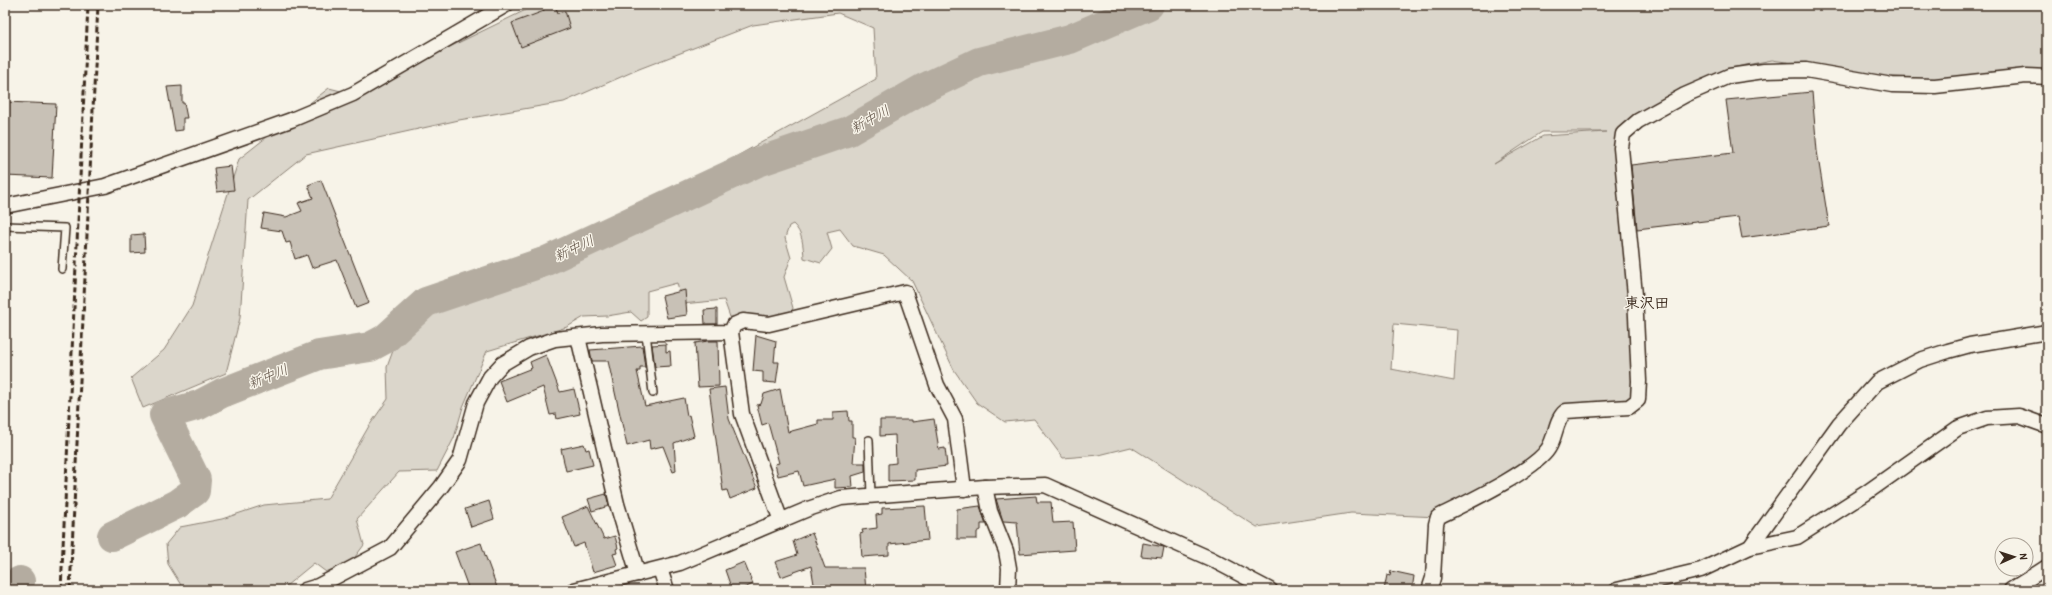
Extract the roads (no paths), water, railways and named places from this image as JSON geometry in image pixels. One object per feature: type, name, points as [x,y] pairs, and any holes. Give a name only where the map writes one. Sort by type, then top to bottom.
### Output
[{"type":"street","points":[[5,206],[105,186],[291,120],[353,94],[506,5]]},
{"type":"street","points":[[1430,590],[1433,578],[1436,524],[1438,517],[1488,492],[1537,460],[1548,449],[1560,418],[1566,410],[1629,407],[1638,400],[1639,381],[1635,295],[1621,148],[1623,134],[1638,121],[1685,95],[1729,76],[1764,71],[1806,70],[1892,85],[1935,86],[2026,76],[2047,77]]},
{"type":"street","points":[[781,521],[742,414],[731,332],[734,325],[743,321],[769,324],[905,292],[937,385],[955,419],[964,489]]},
{"type":"street","points":[[305,590],[318,586],[390,548],[441,487],[460,460],[476,403],[490,377],[502,364],[529,348],[549,341],[578,337],[646,333],[731,332]]},
{"type":"street","points":[[1750,547],[1839,424],[1878,382],[1920,360],[1956,349],[1970,345],[2047,332]]},
{"type":"street","points":[[578,337],[617,504],[638,574]]},
{"type":"street","points":[[1617,590],[1701,570],[1750,547],[1797,537],[1866,493],[1958,428],[1987,418],[2019,416],[2047,426]]},
{"type":"street","points":[[574,590],[680,563],[841,498],[985,487],[1044,485],[1211,559],[1270,590]]},
{"type":"street","points":[[985,487],[990,512],[1006,551],[1009,568],[1008,590]]},
{"type":"street","points":[[2013,590],[2047,567]]},
{"type":"street","points":[[660,569],[667,590]]},
{"type":"lane","points":[[5,226],[65,228],[62,269]]},
{"type":"lane","points":[[646,333],[653,393]]},
{"type":"lane","points":[[868,440],[871,496]]},
{"type":"waterway","name":"新中川","points":[[112,536],[177,504],[195,491],[196,480],[164,415],[199,405],[222,393],[319,355],[370,347],[385,339],[426,302],[544,262],[758,162],[849,131],[924,88],[979,62],[1070,39],[1149,5]]},
{"type":"waterway","name":"新中川","points":[[5,588],[20,581]]},
{"type":"railway","points":[[61,590],[88,5]]},
{"type":"railway","points":[[70,590],[98,5]]},
{"type":"district","name":"東沢田","points":[[1647,303]]}]
